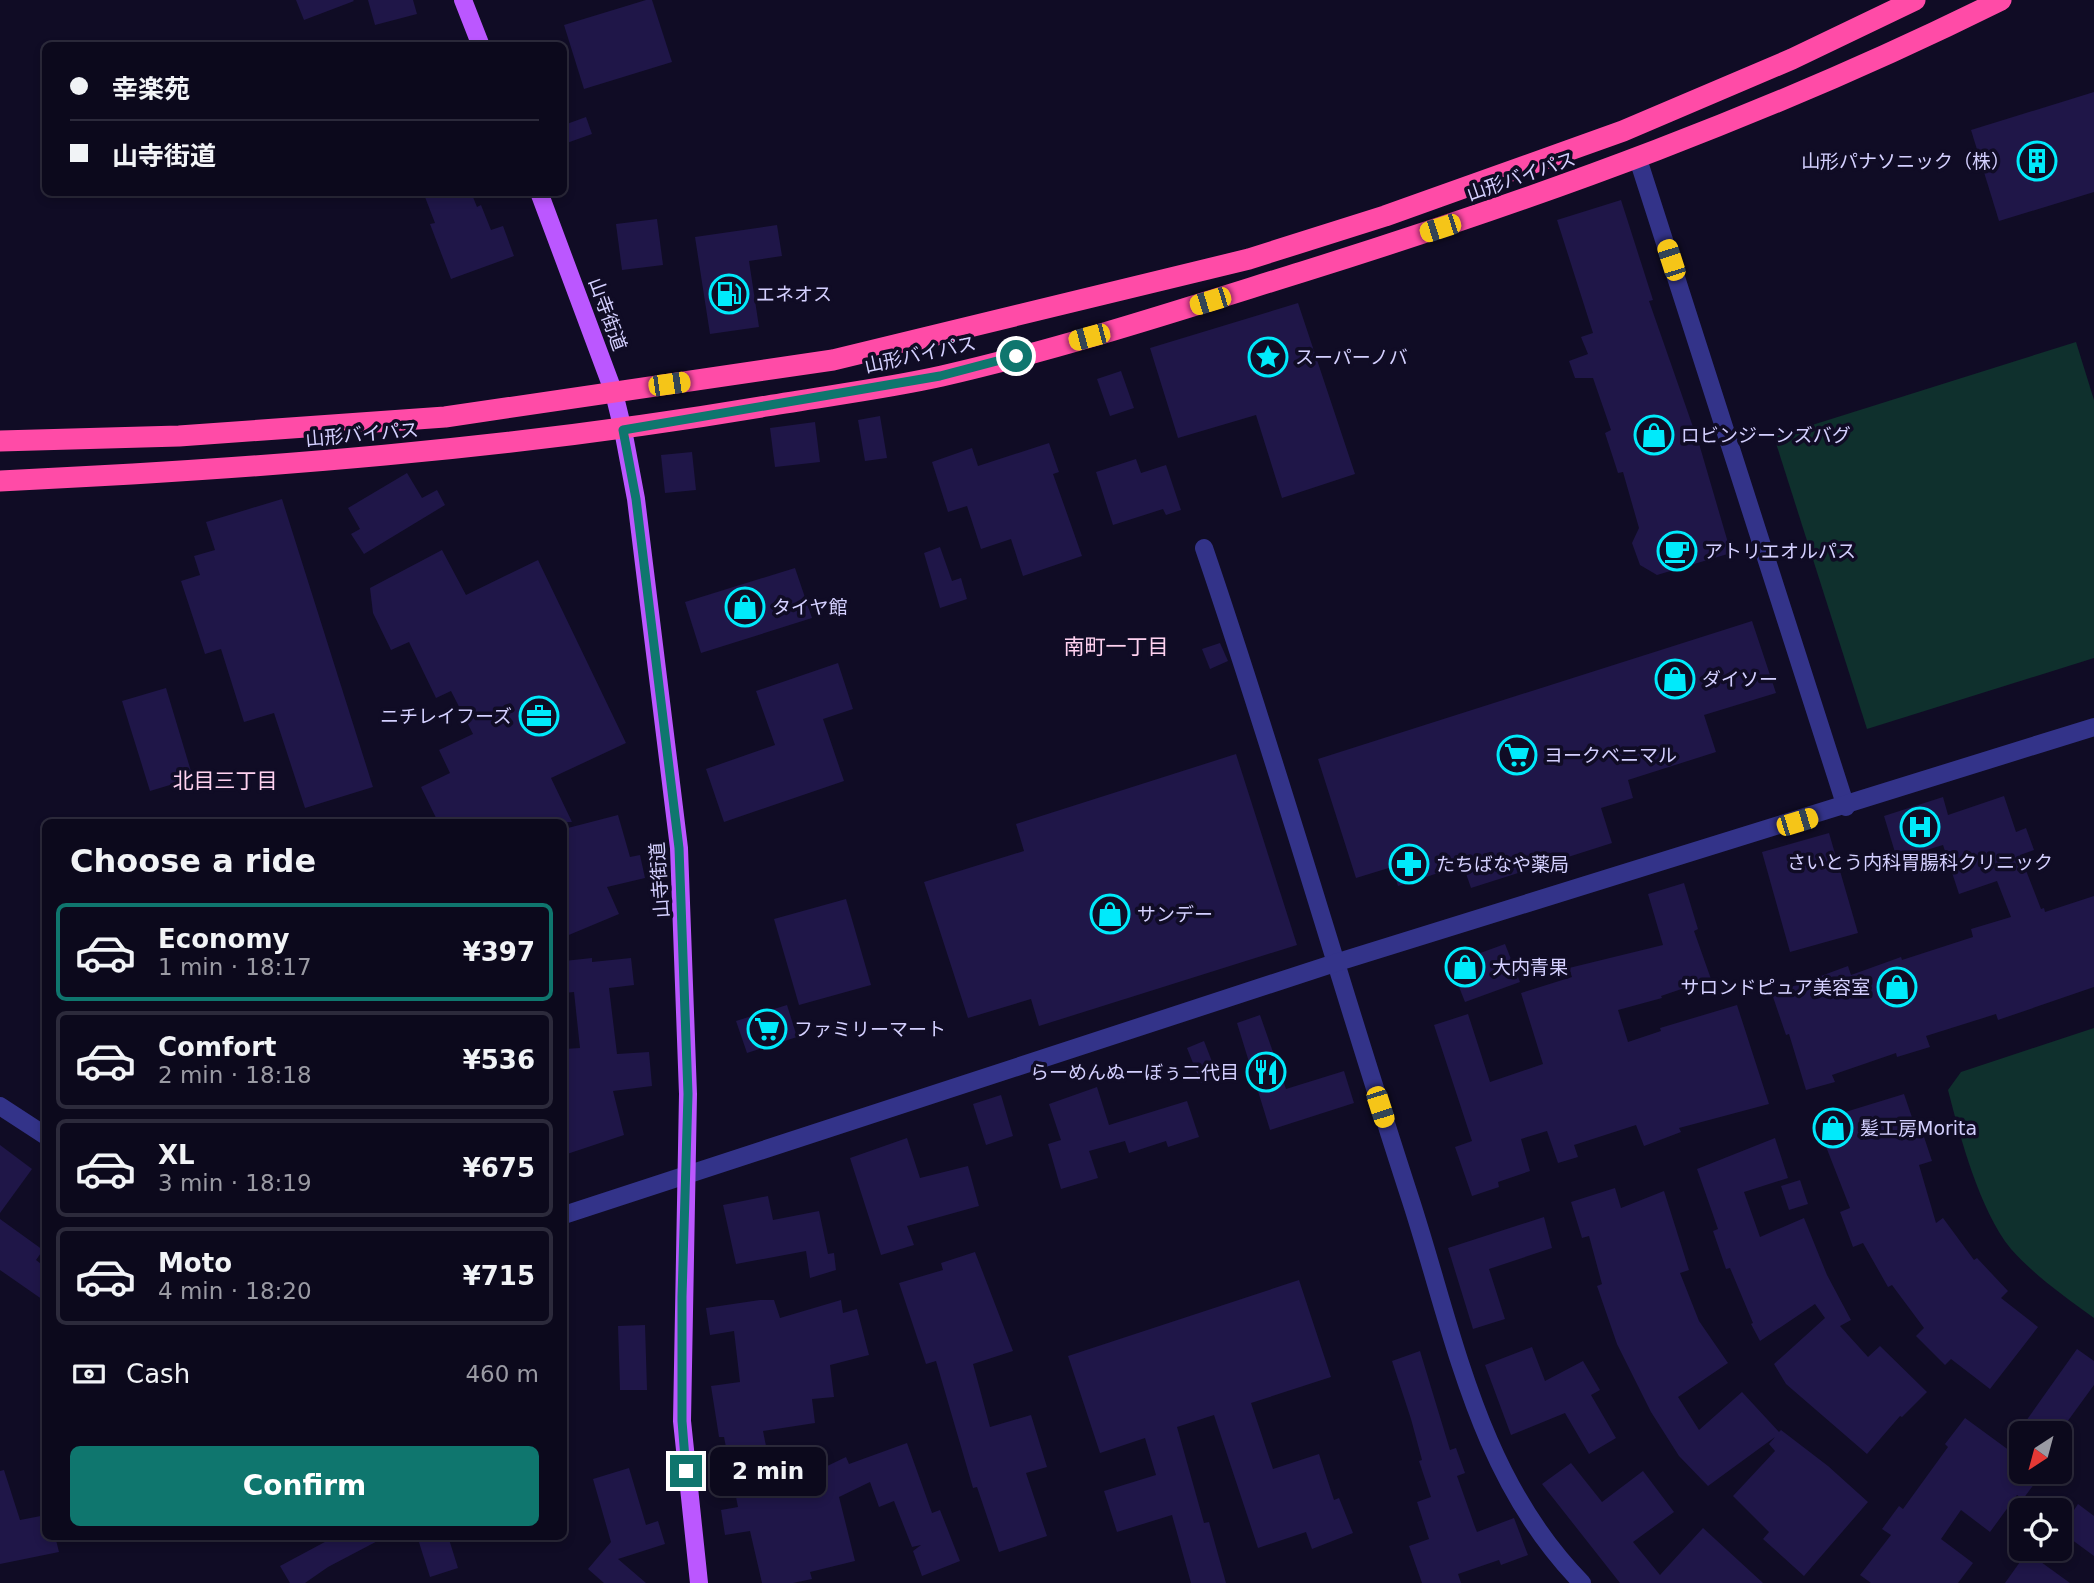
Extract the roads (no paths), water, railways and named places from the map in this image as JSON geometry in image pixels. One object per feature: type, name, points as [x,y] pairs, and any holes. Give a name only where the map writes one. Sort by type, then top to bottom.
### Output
[{"type":"highway","name":"山形バイパス","points":[[0,441],[178,436],[445,417],[833,360],[1249,259],[1385,216],[1623,131],[1792,59],[1915,0]]},
{"type":"highway","name":"山形バイパス","points":[[0,481],[165,473],[400,455],[623,430],[940,376],[1119,329],[1469,219],[1639,159],[1806,92],[2001,0]]},
{"type":"main road","points":[[463,0],[479,42]]},
{"type":"main road","name":"山寺街道","points":[[540,196],[614,393],[623,430],[636,499],[679,848],[686,981],[682,1421],[699,1583]]},
{"type":"street","points":[[1639,159],[1846,807]]},
{"type":"street","points":[[1204,548],[1266,733],[1335,963],[1422,1236],[1460,1370],[1493,1454],[1526,1512],[1582,1583]]},
{"type":"street","points":[[567,1214],[1335,963],[1846,807],[2094,727]]},
{"type":"street","points":[[0,1106],[42,1133]]},
{"type":"place","name":"山形パナソニック（株）","points":[[2037,161]]},
{"type":"place","name":"エネオス","points":[[729,294]]},
{"type":"place","name":"スーパーノバ","points":[[1268,357]]},
{"type":"place","name":"ロビンジーンズバグ","points":[[1654,435]]},
{"type":"place","name":"アトリエオルパス","points":[[1677,551]]},
{"type":"place","name":"タイヤ館","points":[[745,607]]},
{"type":"place","name":"ダイソー","points":[[1675,679]]},
{"type":"place","name":"ニチレイフーズ","points":[[539,716]]},
{"type":"place","name":"ヨークベニマル","points":[[1517,755]]},
{"type":"place","name":"さいとう内科胃腸科クリニック","points":[[1920,827]]},
{"type":"place","name":"たちばなや薬局","points":[[1409,864]]},
{"type":"place","name":"サンデー","points":[[1110,914]]},
{"type":"place","name":"大内青果","points":[[1465,967]]},
{"type":"place","name":"サロンドピュア美容室","points":[[1897,987]]},
{"type":"place","name":"ファミリーマート","points":[[767,1029]]},
{"type":"place","name":"らーめんぬーぼぅ二代目","points":[[1266,1072]]},
{"type":"place","name":"髪工房Morita","points":[[1833,1128]]},
{"type":"district","name":"南町一丁目","points":[[1116,647]]},
{"type":"district","name":"北目三丁目","points":[[225,781]]}]
